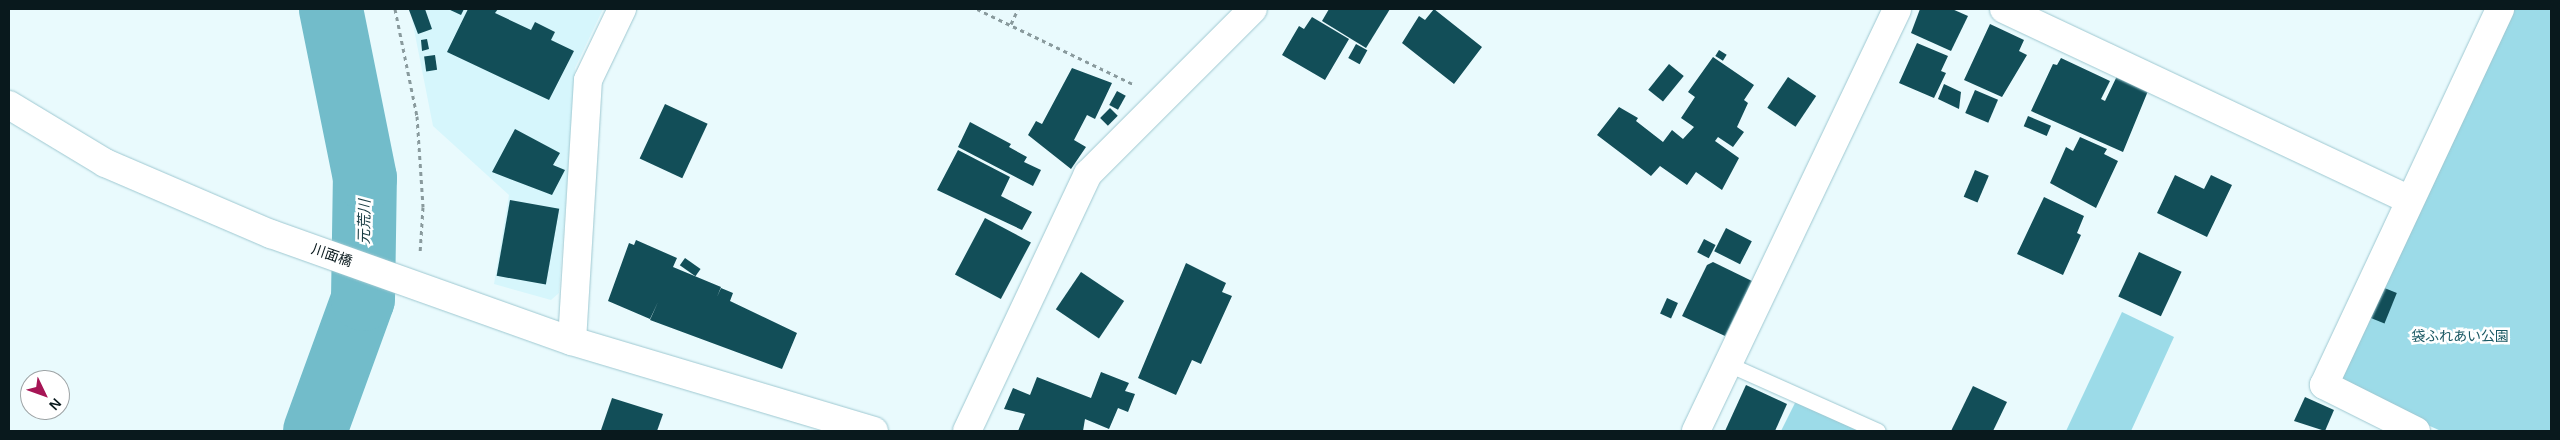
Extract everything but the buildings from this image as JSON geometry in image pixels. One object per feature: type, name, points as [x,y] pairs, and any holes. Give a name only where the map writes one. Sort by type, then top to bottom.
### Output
[{"type":"street","points":[[572,341],[588,80],[622,9]]},
{"type":"street","points":[[967,431],[1088,174],[1160,97],[1253,9]]},
{"type":"street","points":[[1696,431],[1897,9]]},
{"type":"street","points":[[2004,9],[2408,200]]},
{"type":"street","points":[[2416,431],[2324,385],[2408,200],[2500,9]]},
{"type":"street","name":"川面橋","points":[[9,105],[105,163],[271,234],[572,341],[874,431]]},
{"type":"lane","points":[[1728,364],[1878,431]]},
{"type":"path","points":[[395,9],[417,116],[422,207],[418,285]]},
{"type":"path","points":[[977,9],[1160,97]]},
{"type":"path","points":[[1011,24],[1018,9]]},
{"type":"shaded area","points":[[410,9],[603,9],[575,68],[559,293],[551,300],[494,284],[509,195],[433,126]]},
{"type":"green space","name":"袋ふれあい公園","points":[[2512,9],[2551,9],[2551,431],[2441,431],[2345,388],[2340,373]]},
{"type":"green space","points":[[2122,312],[2174,337],[2131,431],[2066,431]]},
{"type":"green space","points":[[1796,401],[1861,431],[1781,431]]},
{"type":"waterway","name":"元荒川","points":[[315,431],[363,299],[365,178],[331,9]]}]
